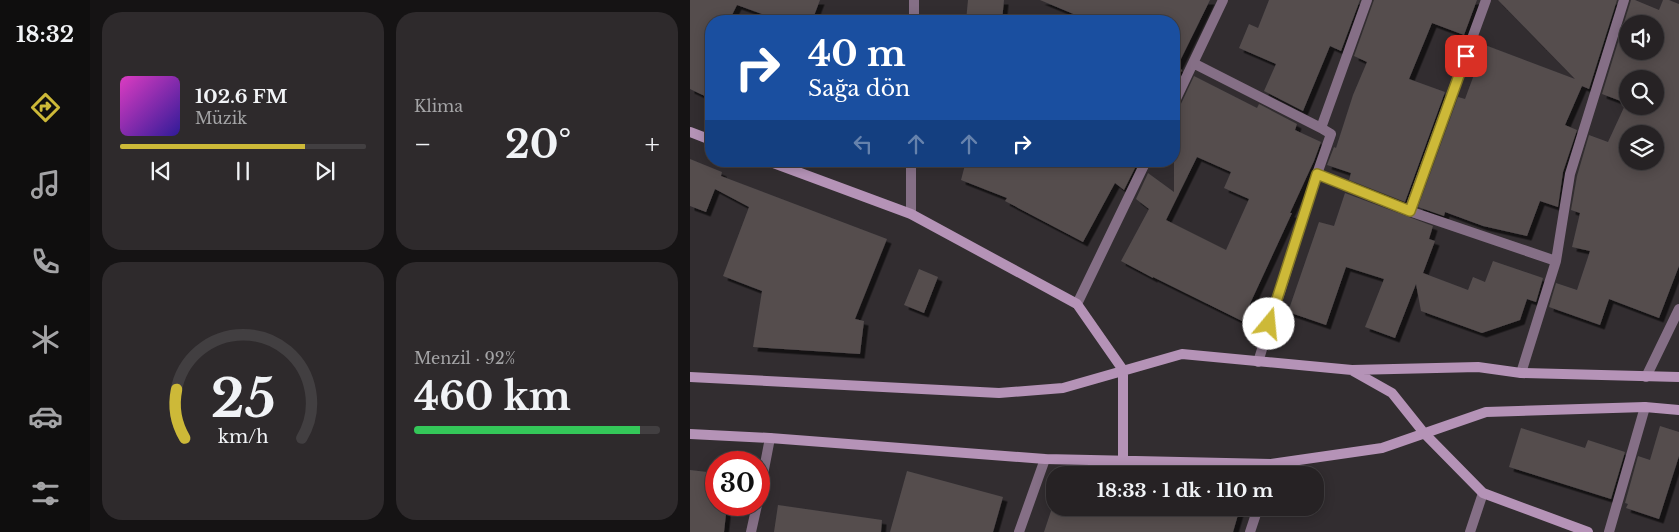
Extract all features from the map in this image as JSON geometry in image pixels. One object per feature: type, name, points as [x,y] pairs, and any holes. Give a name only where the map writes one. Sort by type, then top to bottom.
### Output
[{"type":"main road","points":[[690,132],[705,138]]},
{"type":"main road","points":[[784,167],[911,214],[1077,304],[1123,370],[1123,460]]},
{"type":"main road","points":[[690,377],[999,393],[1063,388],[1182,354],[1352,370],[1478,367],[1521,373],[1679,377]]},
{"type":"main road","points":[[1352,370],[1392,393],[1424,433],[1483,493],[1588,532]]},
{"type":"main road","points":[[690,434],[770,438],[1044,459],[1272,464],[1382,448],[1486,412],[1645,407],[1679,410]]},
{"type":"street","points":[[914,0],[914,15]]},
{"type":"street","points":[[1180,90],[1223,0]]},
{"type":"street","points":[[1321,128],[1367,0]]},
{"type":"street","points":[[1410,211],[1486,0]]},
{"type":"street","points":[[1521,373],[1556,261],[1570,174],[1624,0]]},
{"type":"street","points":[[1193,63],[1331,134],[1258,362]]},
{"type":"street","points":[[911,167],[911,214]]},
{"type":"street","points":[[1077,304],[1143,167]]},
{"type":"street","points":[[1317,174],[1410,211],[1556,261]]},
{"type":"street","points":[[1646,377],[1679,309]]},
{"type":"street","points":[[1609,532],[1645,407]]},
{"type":"street","points":[[767,451],[770,438]]},
{"type":"street","points":[[1019,532],[1044,459]]},
{"type":"street","points":[[1470,532],[1483,493]]},
{"type":"street","points":[[751,532],[755,516]]},
{"type":"street","points":[[1250,532],[1255,516]]},
{"type":"building","points":[[690,0],[820,0],[814,15],[764,15],[737,5],[732,15],[705,15],[705,96],[690,89]]},
{"type":"building","points":[[968,0],[1004,0],[1003,15],[967,15]]},
{"type":"building","points":[[1040,0],[1210,0],[1180,61],[1180,15],[1076,15]]},
{"type":"building","points":[[1269,0],[1360,0],[1341,51],[1330,46],[1303,111],[1264,91],[1276,64],[1239,48],[1249,24],[1258,28]]},
{"type":"building","points":[[1374,0],[1477,0],[1464,35],[1432,23],[1409,79],[1445,92],[1405,202],[1349,180],[1351,173],[1327,165],[1334,147],[1336,148],[1353,95],[1367,62],[1354,56]]},
{"type":"building","points":[[1498,0],[1617,0],[1589,89],[1582,86],[1565,125],[1577,130],[1563,172],[1558,207],[1540,201],[1527,236],[1483,226],[1445,212],[1444,216],[1418,207],[1458,97],[1465,99],[1485,45],[1575,79]]},
{"type":"building","points":[[1631,0],[1659,10],[1663,0],[1679,4],[1679,266],[1659,318],[1609,299],[1600,325],[1549,307],[1556,283],[1577,290],[1590,251],[1572,247],[1580,213],[1571,210],[1577,176],[1589,135],[1608,142],[1620,115],[1664,115],[1664,70],[1619,70],[1619,100],[1602,94],[1619,39],[1619,60],[1664,60],[1664,15],[1626,15]]},
{"type":"building","points":[[1194,76],[1257,108],[1259,104],[1297,124],[1295,130],[1321,142],[1290,213],[1292,213],[1242,321],[1121,261],[1149,209],[1136,199],[1148,173],[1174,192],[1174,167],[1180,167],[1180,106]],"holes":[[[1197,157],[1231,172],[1224,188],[1249,199],[1226,250],[1166,220]]]},
{"type":"building","points":[[690,159],[705,165],[705,167],[722,172],[721,176],[887,239],[855,319],[864,321],[860,354],[753,347],[762,291],[723,276],[749,207],[715,189],[706,212],[690,206]]},
{"type":"building","points":[[964,167],[1136,167],[1124,190],[1115,183],[1083,242],[1005,201],[1007,198],[961,180]]},
{"type":"building","points":[[1345,193],[1433,226],[1429,239],[1435,241],[1423,273],[1468,290],[1473,277],[1485,282],[1493,261],[1543,278],[1536,302],[1527,299],[1520,320],[1482,333],[1421,311],[1416,284],[1395,338],[1365,327],[1384,279],[1346,267],[1326,325],[1288,312],[1319,222],[1334,226]]},
{"type":"building","points":[[919,269],[938,277],[924,313],[904,305]]},
{"type":"building","points":[[1660,426],[1679,432],[1679,456],[1659,519],[1626,508],[1628,504],[1625,503],[1638,456],[1650,460]]},
{"type":"building","points":[[1521,428],[1585,448],[1588,440],[1625,452],[1611,499],[1509,467]]},
{"type":"building","points":[[690,470],[705,472],[705,516],[726,516],[724,532],[690,532]]},
{"type":"building","points":[[907,471],[1003,497],[993,532],[890,532]]},
{"type":"building","points":[[778,505],[882,520],[881,532],[774,532]]},
{"type":"building","points":[[1049,516],[1238,516],[1233,532],[1044,532]]},
{"type":"route","points":[[1269,324],[1317,174],[1410,211],[1466,56]]}]
